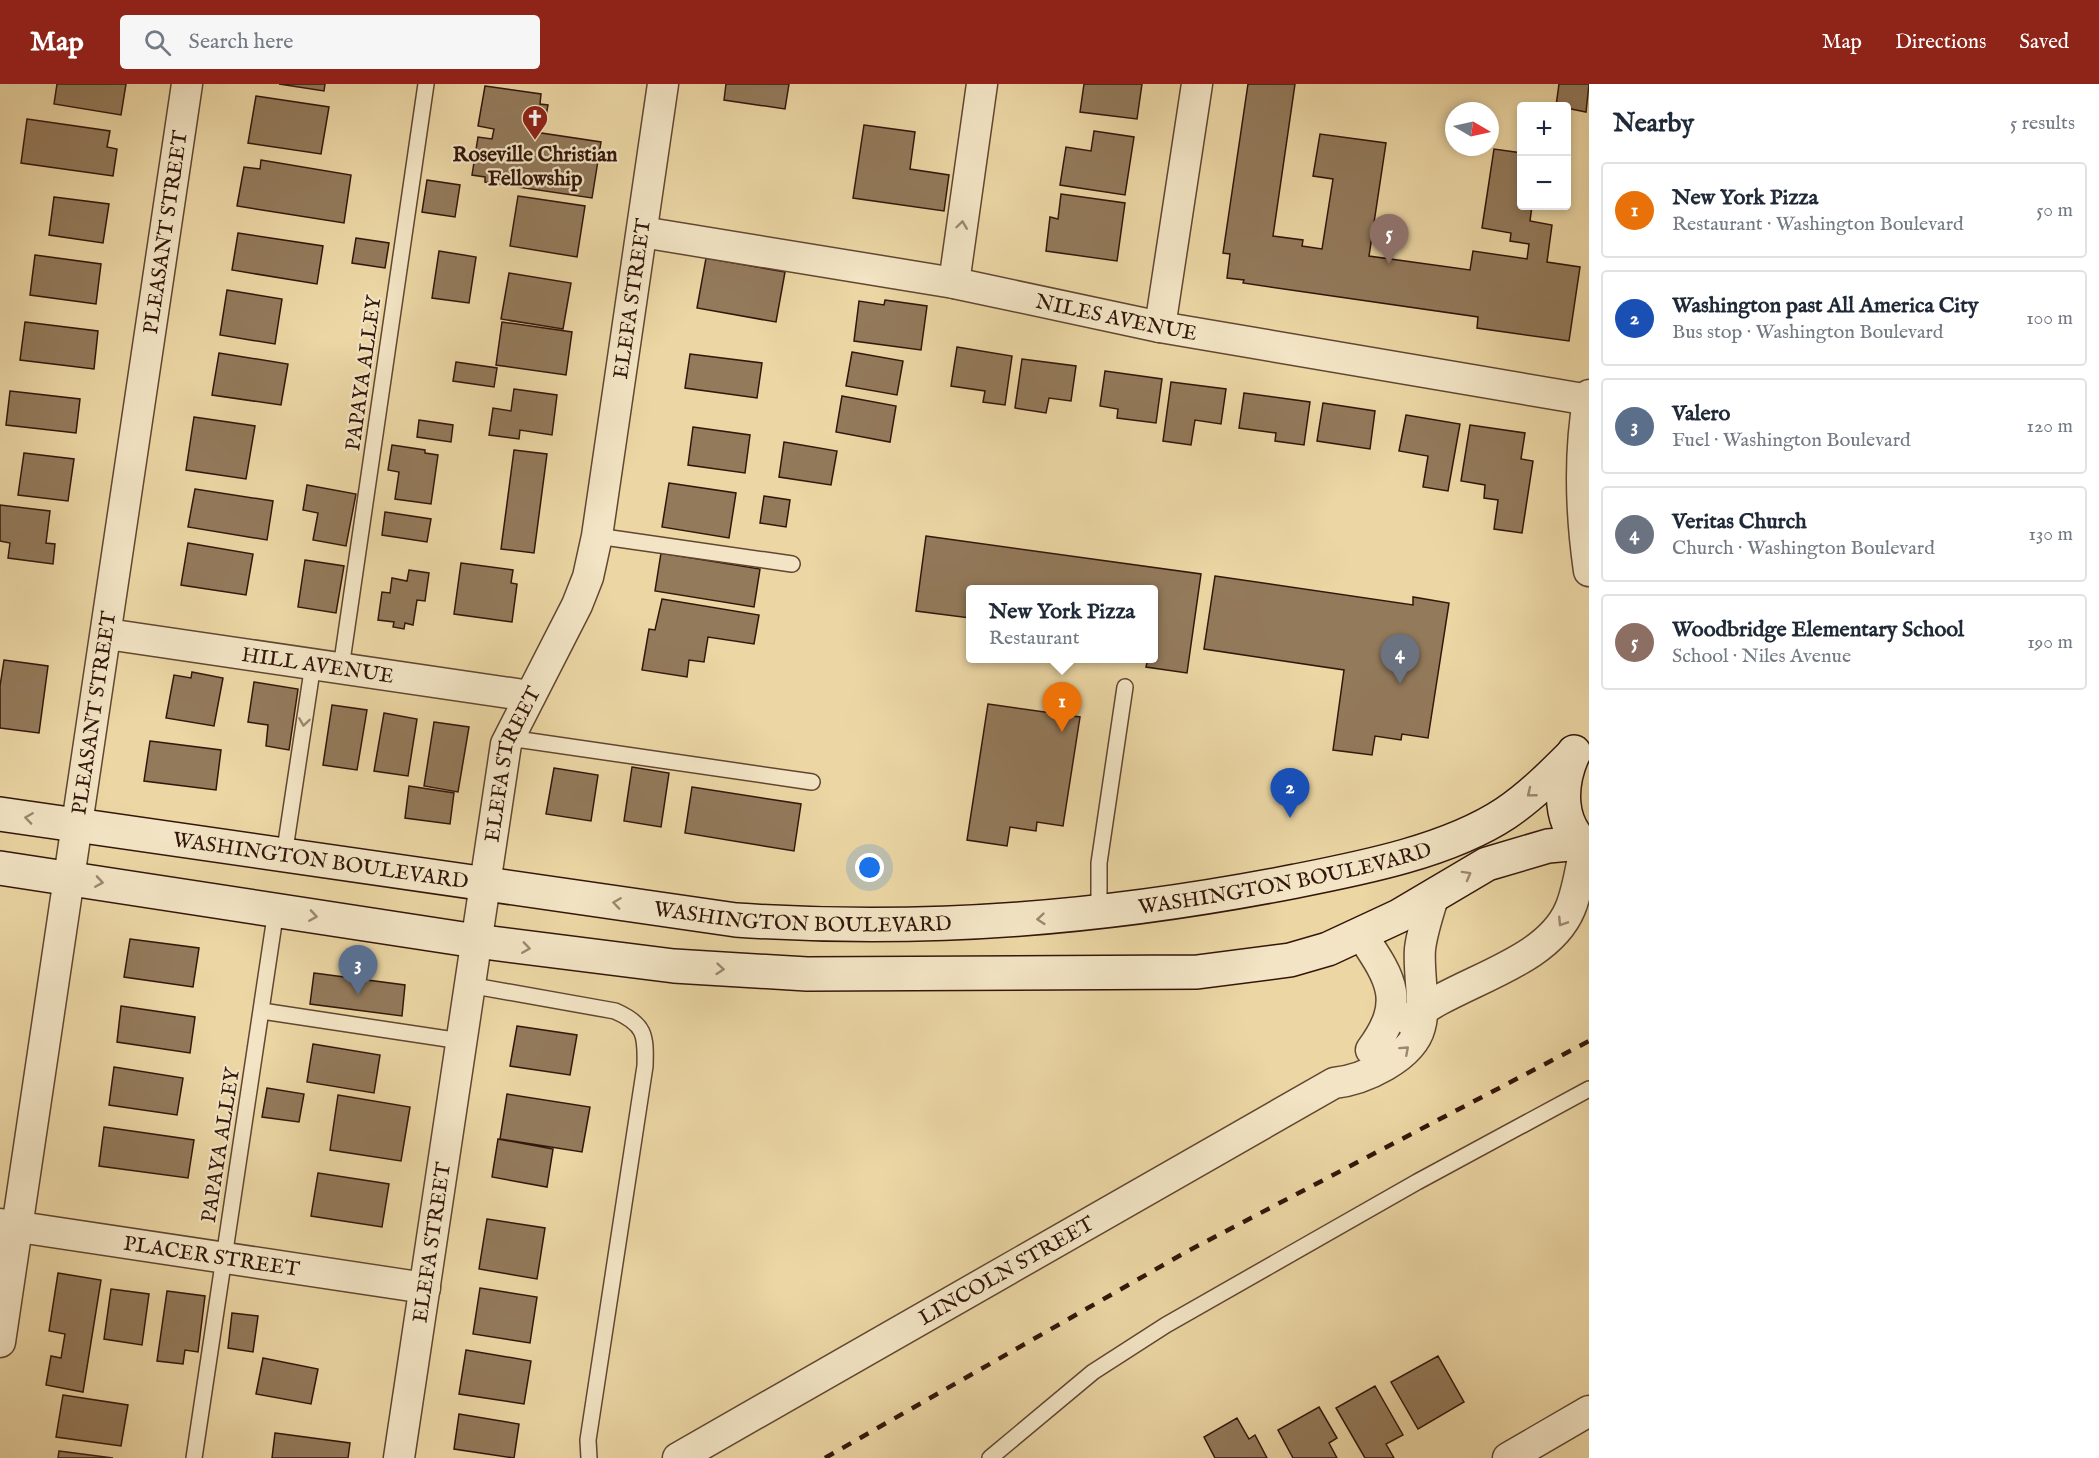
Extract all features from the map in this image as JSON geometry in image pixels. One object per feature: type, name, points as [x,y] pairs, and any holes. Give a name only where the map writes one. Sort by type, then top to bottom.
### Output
[{"type":"main road","name":"WASHINGTON BOULEVARD","points":[[0,814],[736,920],[814,925],[974,923],[1099,913],[1248,891],[1401,858],[1459,836],[1505,814],[1545,782],[1581,744]]},
{"type":"main road","points":[[1581,744],[1564,776],[1563,801],[1569,826],[1585,846]]},
{"type":"main road","points":[[0,868],[588,956],[733,970],[909,975],[1220,970],[1290,960],[1328,949],[1361,934],[1487,864],[1548,846],[1585,846]]},
{"type":"street","name":"PLEASANT STREET","points":[[0,1342],[8,1226],[107,634],[187,84]]},
{"type":"street","name":"ELEFA STREET","points":[[399,1458],[484,884],[509,738],[584,586],[597,536],[663,84]]},
{"type":"street","points":[[954,283],[982,84]]},
{"type":"street","points":[[1160,327],[1197,84]]},
{"type":"street","name":"NILES AVENUE","points":[[642,232],[954,283],[1160,327],[1589,398]]},
{"type":"street","points":[[1589,398],[1584,479],[1589,571]]},
{"type":"street","name":"HILL AVENUE","points":[[107,634],[530,696]]},
{"type":"street","name":"LINCOLN STREET","points":[[1334,1083],[1340,1074],[1422,1009],[1483,976],[1514,964],[1538,948],[1557,931],[1570,910],[1585,846]]},
{"type":"street","name":"LINCOLN STREET","points":[[678,1458],[824,1377],[1334,1083],[1355,1078],[1397,1057],[1415,1041],[1420,1027],[1422,1009],[1419,987],[1420,945],[1434,894]]},
{"type":"street","name":"LINCOLN STREET","points":[[1361,934],[1386,970],[1392,992],[1391,1012],[1385,1032],[1371,1050]]},
{"type":"street","name":"PLACER STREET","points":[[8,1226],[425,1288]]},
{"type":"street","points":[[1508,1458],[1589,1412]]},
{"type":"lane","name":"PAPAYA ALLEY","points":[[284,856],[327,666],[426,84]]},
{"type":"lane","points":[[597,536],[792,564]]},
{"type":"lane","points":[[1099,913],[1099,863],[1125,687]]},
{"type":"lane","points":[[509,738],[812,782]]},
{"type":"lane","name":"PAPAYA ALLEY","points":[[195,1458],[276,910]]},
{"type":"lane","points":[[469,985],[615,1011],[635,1019],[646,1038],[645,1066],[588,1440],[589,1458]]},
{"type":"lane","points":[[262,1011],[461,1041]]},
{"type":"lane","points":[[990,1458],[1093,1371],[1166,1325],[1418,1182],[1589,1089]]},
{"type":"building","points":[[57,84],[126,84],[121,115],[54,104]]},
{"type":"building","points":[[279,84],[325,84],[324,91]]},
{"type":"building","points":[[726,84],[789,84],[785,109],[724,100]]},
{"type":"building","points":[[1084,84],[1142,84],[1137,119],[1080,112]]},
{"type":"building","points":[[1248,84],[1295,84],[1273,236],[1303,240],[1302,246],[1322,249],[1333,179],[1313,176],[1320,134],[1386,143],[1369,256],[1470,270],[1473,251],[1527,259],[1529,244],[1510,241],[1511,233],[1482,228],[1493,156],[1499,156],[1499,150],[1517,152],[1517,210],[1531,210],[1530,221],[1552,225],[1547,262],[1580,267],[1569,341],[1477,328],[1478,317],[1243,283],[1244,280],[1227,278],[1230,254],[1223,253]]},
{"type":"building","points":[[1559,84],[1589,84],[1586,112],[1571,109],[1571,102],[1557,102]]},
{"type":"building","name":"Roseville Christian Fellowship","points":[[485,86],[541,94],[540,104],[548,105],[544,127],[536,126],[535,132],[601,142],[592,198],[485,182],[485,177],[472,175],[478,137],[492,139],[494,129],[478,126]]},
{"type":"building","points":[[256,96],[329,107],[321,154],[248,143]]},
{"type":"building","points":[[27,119],[110,131],[107,147],[117,149],[113,176],[21,163]]},
{"type":"building","points":[[864,125],[915,132],[910,169],[949,175],[944,211],[853,198]]},
{"type":"building","points":[[1094,131],[1134,137],[1125,195],[1060,185],[1066,147],[1091,151]]},
{"type":"building","points":[[261,160],[351,175],[344,223],[237,206],[244,167],[260,169]]},
{"type":"building","points":[[427,180],[460,185],[455,217],[422,212]]},
{"type":"building","points":[[1061,194],[1125,203],[1117,261],[1046,251],[1050,217],[1058,219]]},
{"type":"building","points":[[518,196],[585,206],[577,257],[510,246]]},
{"type":"building","points":[[54,197],[109,204],[103,243],[49,235]]},
{"type":"building","points":[[238,233],[323,246],[317,284],[232,270]]},
{"type":"building","points":[[356,238],[389,243],[385,268],[352,263]]},
{"type":"building","points":[[439,251],[476,257],[469,303],[432,298]]},
{"type":"building","points":[[35,255],[101,264],[96,304],[30,295]]},
{"type":"building","points":[[706,258],[785,272],[776,322],[697,308]]},
{"type":"building","points":[[509,273],[571,283],[563,329],[501,319]]},
{"type":"building","points":[[227,290],[282,299],[275,344],[220,335]]},
{"type":"building","points":[[885,300],[927,306],[921,350],[854,341],[859,301],[884,305]]},
{"type":"building","points":[[25,322],[98,331],[94,369],[20,360]]},
{"type":"building","points":[[502,322],[572,332],[566,375],[496,365]]},
{"type":"building","points":[[957,347],[1012,356],[1005,405],[983,402],[985,391],[951,386]]},
{"type":"building","points":[[852,352],[903,361],[897,395],[846,386]]},
{"type":"building","points":[[219,353],[288,364],[281,405],[212,395]]},
{"type":"building","points":[[690,354],[762,363],[757,398],[685,388]]},
{"type":"building","points":[[1022,359],[1076,366],[1071,401],[1049,398],[1046,413],[1015,408]]},
{"type":"building","points":[[456,362],[497,368],[494,387],[453,381]]},
{"type":"building","points":[[1105,371],[1162,379],[1156,423],[1117,418],[1118,409],[1100,406]]},
{"type":"building","points":[[1171,382],[1226,389],[1221,424],[1195,420],[1191,445],[1163,441]]},
{"type":"building","points":[[514,389],[557,395],[552,435],[520,430],[519,439],[489,435],[493,408],[511,411]]},
{"type":"building","points":[[10,391],[80,399],[76,433],[6,425]]},
{"type":"building","points":[[1244,393],[1310,402],[1304,445],[1275,441],[1276,433],[1239,428]]},
{"type":"building","points":[[842,396],[896,406],[890,442],[836,432]]},
{"type":"building","points":[[1323,403],[1375,411],[1370,449],[1317,441]]},
{"type":"building","points":[[1406,415],[1460,424],[1448,491],[1423,487],[1428,456],[1399,451]]},
{"type":"building","points":[[194,417],[255,426],[246,479],[186,470]]},
{"type":"building","points":[[419,420],[453,425],[451,442],[417,437]]},
{"type":"building","points":[[1470,425],[1525,433],[1521,459],[1533,461],[1522,533],[1494,529],[1498,500],[1484,498],[1485,485],[1461,481]]},
{"type":"building","points":[[693,427],[750,435],[745,473],[688,465]]},
{"type":"building","points":[[784,442],[837,451],[831,485],[779,477]]},
{"type":"building","points":[[392,445],[425,450],[425,453],[438,455],[431,504],[395,499],[399,472],[388,470]]},
{"type":"building","points":[[514,450],[547,454],[534,553],[501,549]]},
{"type":"building","points":[[24,453],[74,459],[68,501],[18,495]]},
{"type":"building","points":[[669,483],[736,493],[729,538],[662,527]]},
{"type":"building","points":[[307,485],[356,494],[346,546],[313,540],[318,513],[303,510]]},
{"type":"building","points":[[195,489],[273,501],[267,540],[188,527]]},
{"type":"building","points":[[764,496],[790,500],[786,527],[760,523]]},
{"type":"building","points":[[0,505],[50,511],[46,543],[55,544],[53,564],[8,558],[10,543],[0,541]]},
{"type":"building","points":[[385,512],[431,519],[427,542],[382,535]]},
{"type":"building","points":[[926,536],[1201,574],[1187,673],[1146,667],[1147,663],[1158,663],[1158,585],[966,585],[966,617],[916,611]]},
{"type":"building","points":[[188,543],[253,554],[246,595],[181,585]]},
{"type":"building","points":[[661,553],[760,569],[754,607],[655,591]]},
{"type":"building","points":[[305,560],[344,566],[336,613],[298,607]]},
{"type":"building","points":[[461,563],[513,570],[511,583],[517,584],[512,622],[454,614]]},
{"type":"building","points":[[409,570],[429,573],[425,601],[417,600],[413,625],[405,623],[404,629],[393,627],[394,622],[378,620],[382,592],[390,593],[392,578],[407,581]]},
{"type":"building","points":[[1215,576],[1413,605],[1413,597],[1449,603],[1428,738],[1402,734],[1401,740],[1375,736],[1372,755],[1333,750],[1344,670],[1204,649]]},
{"type":"building","points":[[662,599],[759,615],[754,644],[708,637],[704,662],[689,660],[687,677],[642,670],[649,629],[655,630]]},
{"type":"building","points":[[4,660],[48,666],[39,733],[0,728],[0,686]]},
{"type":"building","points":[[192,672],[223,678],[214,726],[166,718],[174,675],[191,678]]},
{"type":"building","points":[[254,682],[298,689],[289,750],[266,746],[268,725],[248,722]]},
{"type":"building","points":[[988,704],[1080,717],[1063,826],[1037,822],[1036,831],[1010,827],[1007,846],[967,840]]},
{"type":"building","points":[[332,705],[367,710],[357,770],[323,765]]},
{"type":"building","points":[[384,713],[417,719],[408,776],[374,771]]},
{"type":"building","points":[[434,722],[469,727],[458,792],[424,786]]},
{"type":"building","points":[[150,741],[221,750],[216,790],[144,781]]},
{"type":"building","points":[[632,767],[669,773],[661,827],[624,821]]},
{"type":"building","points":[[554,768],[598,775],[591,821],[546,814]]},
{"type":"building","points":[[409,786],[454,793],[450,824],[405,818]]},
{"type":"building","points":[[692,787],[801,804],[794,851],[685,833]]},
{"type":"building","points":[[130,939],[199,948],[193,987],[124,977]]},
{"type":"building","points":[[314,973],[405,985],[402,1016],[310,1004]]},
{"type":"building","points":[[121,1006],[195,1017],[190,1053],[117,1042]]},
{"type":"building","points":[[517,1026],[577,1035],[570,1075],[510,1066]]},
{"type":"building","points":[[313,1044],[380,1055],[374,1093],[307,1082]]},
{"type":"building","points":[[114,1067],[183,1078],[177,1115],[109,1105]]},
{"type":"building","points":[[267,1088],[304,1094],[299,1122],[262,1117]]},
{"type":"building","points":[[507,1094],[590,1107],[582,1152],[500,1139]]},
{"type":"building","points":[[338,1095],[410,1107],[401,1161],[330,1150]]},
{"type":"building","points":[[104,1127],[194,1140],[188,1178],[99,1166]]},
{"type":"building","points":[[498,1139],[553,1149],[547,1187],[492,1177]]},
{"type":"building","points":[[318,1173],[389,1184],[382,1227],[311,1216]]},
{"type":"building","points":[[487,1219],[545,1228],[537,1279],[479,1269]]},
{"type":"building","points":[[58,1273],[101,1280],[83,1392],[46,1385],[51,1356],[61,1358],[65,1334],[49,1331]]},
{"type":"building","points":[[480,1288],[537,1297],[530,1343],[473,1334]]},
{"type":"building","points":[[111,1289],[149,1294],[142,1345],[104,1339]]},
{"type":"building","points":[[167,1291],[205,1296],[198,1352],[185,1350],[183,1364],[157,1361]]},
{"type":"building","points":[[232,1313],[258,1316],[253,1352],[228,1348]]},
{"type":"building","points":[[466,1350],[531,1361],[524,1404],[459,1394]]},
{"type":"building","points":[[1438,1356],[1464,1402],[1418,1429],[1391,1382]]},
{"type":"building","points":[[263,1358],[318,1369],[311,1404],[256,1394]]},
{"type":"building","points":[[1375,1386],[1403,1435],[1386,1444],[1394,1458],[1365,1458],[1336,1408]]},
{"type":"building","points":[[63,1395],[128,1405],[121,1446],[56,1437]]},
{"type":"building","points":[[1319,1407],[1337,1438],[1329,1443],[1337,1458],[1293,1458],[1278,1430]]},
{"type":"building","points":[[459,1414],[519,1424],[514,1458],[454,1449]]},
{"type":"building","points":[[1237,1418],[1249,1439],[1255,1435],[1267,1458],[1215,1458],[1204,1437]]},
{"type":"building","points":[[275,1433],[350,1443],[348,1458],[272,1458]]},
{"type":"building","points":[[59,1451],[113,1458],[58,1458]]},
{"type":"railway","points":[[825,1458],[1186,1252],[1589,1041]]},
{"type":"place","name":"Roseville Christian Fellowship","points":[[535,141]]},
{"type":"place","name":"Woodbridge Elementary School","points":[[1389,264]]},
{"type":"place","name":"Veritas Church","points":[[1400,684]]},
{"type":"place","name":"New York Pizza","points":[[1062,732]]},
{"type":"place","name":"Washington past All America City","points":[[1290,818]]},
{"type":"place","name":"Valero","points":[[358,995]]}]
